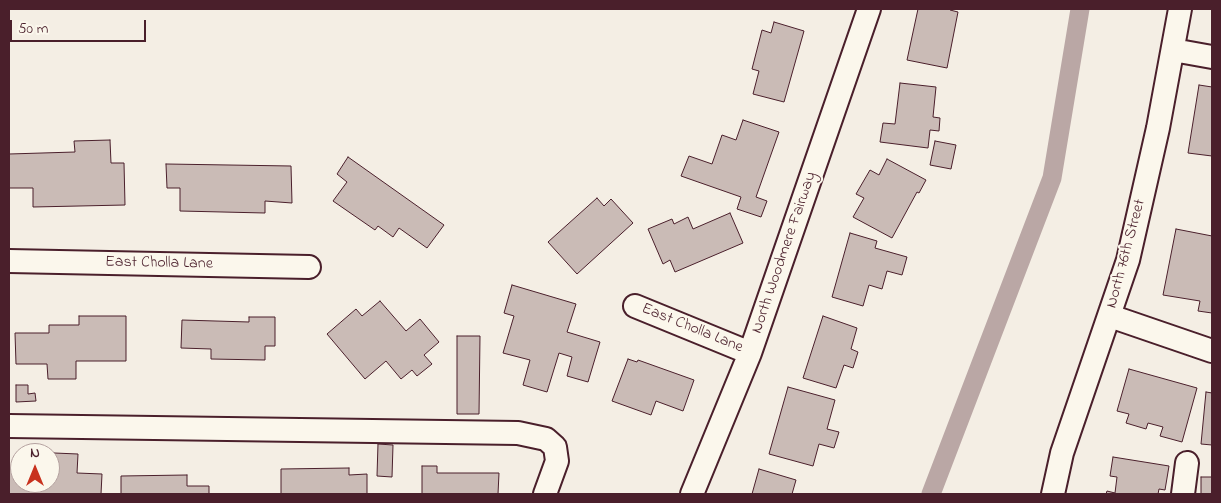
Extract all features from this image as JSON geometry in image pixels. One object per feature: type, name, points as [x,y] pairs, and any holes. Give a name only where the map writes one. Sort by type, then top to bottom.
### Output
[{"type":"street","name":"North Woodmere Fairway","points":[[692,494],[750,353],[869,9]]},
{"type":"street","name":"North 76th Street","points":[[1053,494],[1054,482],[1068,435],[1128,260],[1158,128],[1180,9]]},
{"type":"street","points":[[1173,50],[1212,56]]},
{"type":"street","name":"East Cholla Lane","points":[[9,261],[309,267]]},
{"type":"street","name":"East Cholla Lane","points":[[635,306],[750,353]]},
{"type":"street","points":[[1110,316],[1212,351]]},
{"type":"street","points":[[9,426],[518,432],[546,440],[555,447],[557,461],[545,494]]},
{"type":"street","points":[[1183,494],[1187,463]]},
{"type":"building","points":[[918,9],[950,9],[958,12],[947,68],[907,60]]},
{"type":"building","points":[[774,22],[804,31],[784,102],[753,94],[759,71],[752,69],[762,30],[771,33]]},
{"type":"building","points":[[900,83],[936,87],[933,117],[940,118],[939,131],[930,130],[928,148],[880,142],[883,123],[895,124]]},
{"type":"building","points":[[1199,85],[1212,87],[1212,156],[1188,153]]},
{"type":"building","points":[[743,120],[779,132],[756,197],[767,201],[761,217],[737,209],[741,197],[681,176],[689,156],[712,164],[722,135],[736,140]]},
{"type":"building","points":[[110,140],[111,163],[124,163],[125,205],[33,207],[33,188],[9,188],[9,154],[75,152],[74,141]]},
{"type":"building","points":[[935,141],[956,145],[951,169],[930,165]]},
{"type":"building","points":[[348,157],[444,225],[427,248],[399,228],[393,237],[378,226],[375,230],[333,201],[347,182],[337,174]]},
{"type":"building","points":[[887,159],[926,180],[919,193],[917,192],[892,238],[853,217],[864,198],[856,194],[870,170],[879,175]]},
{"type":"building","points":[[166,164],[291,166],[292,203],[265,201],[265,213],[180,211],[180,188],[167,188]]},
{"type":"building","points":[[597,198],[604,206],[611,199],[633,223],[577,274],[548,242]]},
{"type":"building","points":[[730,213],[743,243],[675,272],[670,260],[663,264],[648,229],[672,219],[674,224],[688,217],[693,229]]},
{"type":"building","points":[[1176,229],[1212,236],[1212,313],[1198,311],[1200,301],[1163,295]]},
{"type":"building","points":[[850,233],[877,241],[875,248],[907,257],[902,275],[887,271],[882,289],[869,285],[863,306],[832,297]]},
{"type":"building","points":[[512,285],[576,304],[567,332],[600,342],[588,382],[567,376],[572,357],[559,353],[547,392],[523,385],[530,360],[503,353],[514,316],[504,313]]},
{"type":"building","points":[[380,301],[406,331],[420,319],[439,342],[424,355],[432,364],[417,376],[412,370],[401,379],[386,361],[365,379],[327,334],[356,309],[362,316]]},
{"type":"building","points":[[79,316],[126,316],[126,361],[76,361],[76,379],[48,379],[47,364],[16,364],[15,333],[49,333],[49,325],[79,325]]},
{"type":"building","points":[[823,316],[857,328],[851,349],[858,352],[853,368],[844,365],[836,388],[803,378]]},
{"type":"building","points":[[249,317],[275,317],[275,346],[265,346],[265,360],[211,359],[211,349],[181,348],[182,320],[249,322]]},
{"type":"building","points":[[457,336],[480,336],[479,414],[457,414]]},
{"type":"building","points":[[628,359],[637,362],[638,360],[694,380],[683,411],[656,401],[651,415],[612,401]]},
{"type":"building","points":[[1129,369],[1197,388],[1182,442],[1160,436],[1163,427],[1148,423],[1146,429],[1126,423],[1129,414],[1117,411]]},
{"type":"building","points":[[16,385],[28,385],[28,394],[35,393],[36,401],[16,402]]},
{"type":"building","points":[[788,387],[835,400],[827,429],[839,432],[834,448],[819,444],[813,466],[769,454]]},
{"type":"building","points":[[1206,392],[1212,393],[1212,445],[1201,444]]},
{"type":"building","points":[[378,444],[393,445],[392,477],[377,476]]},
{"type":"building","points":[[60,453],[78,454],[77,473],[102,474],[101,494],[9,494],[9,469],[10,493],[60,493]]},
{"type":"building","points":[[1113,457],[1169,466],[1165,490],[1159,489],[1158,494],[1106,494],[1107,491],[1115,493],[1117,477],[1110,476]]},
{"type":"building","points":[[422,466],[437,466],[437,473],[499,473],[498,494],[422,494]]},
{"type":"building","points":[[349,468],[349,475],[367,474],[367,494],[281,494],[281,469]]},
{"type":"building","points":[[759,469],[796,480],[792,494],[752,494]]},
{"type":"building","points":[[187,475],[187,486],[209,486],[209,494],[121,494],[121,476]]},
{"type":"building","points":[[1201,477],[1212,477],[1212,494],[1201,494]]},
{"type":"waterway","points":[[931,494],[1052,178],[1080,9]]}]
